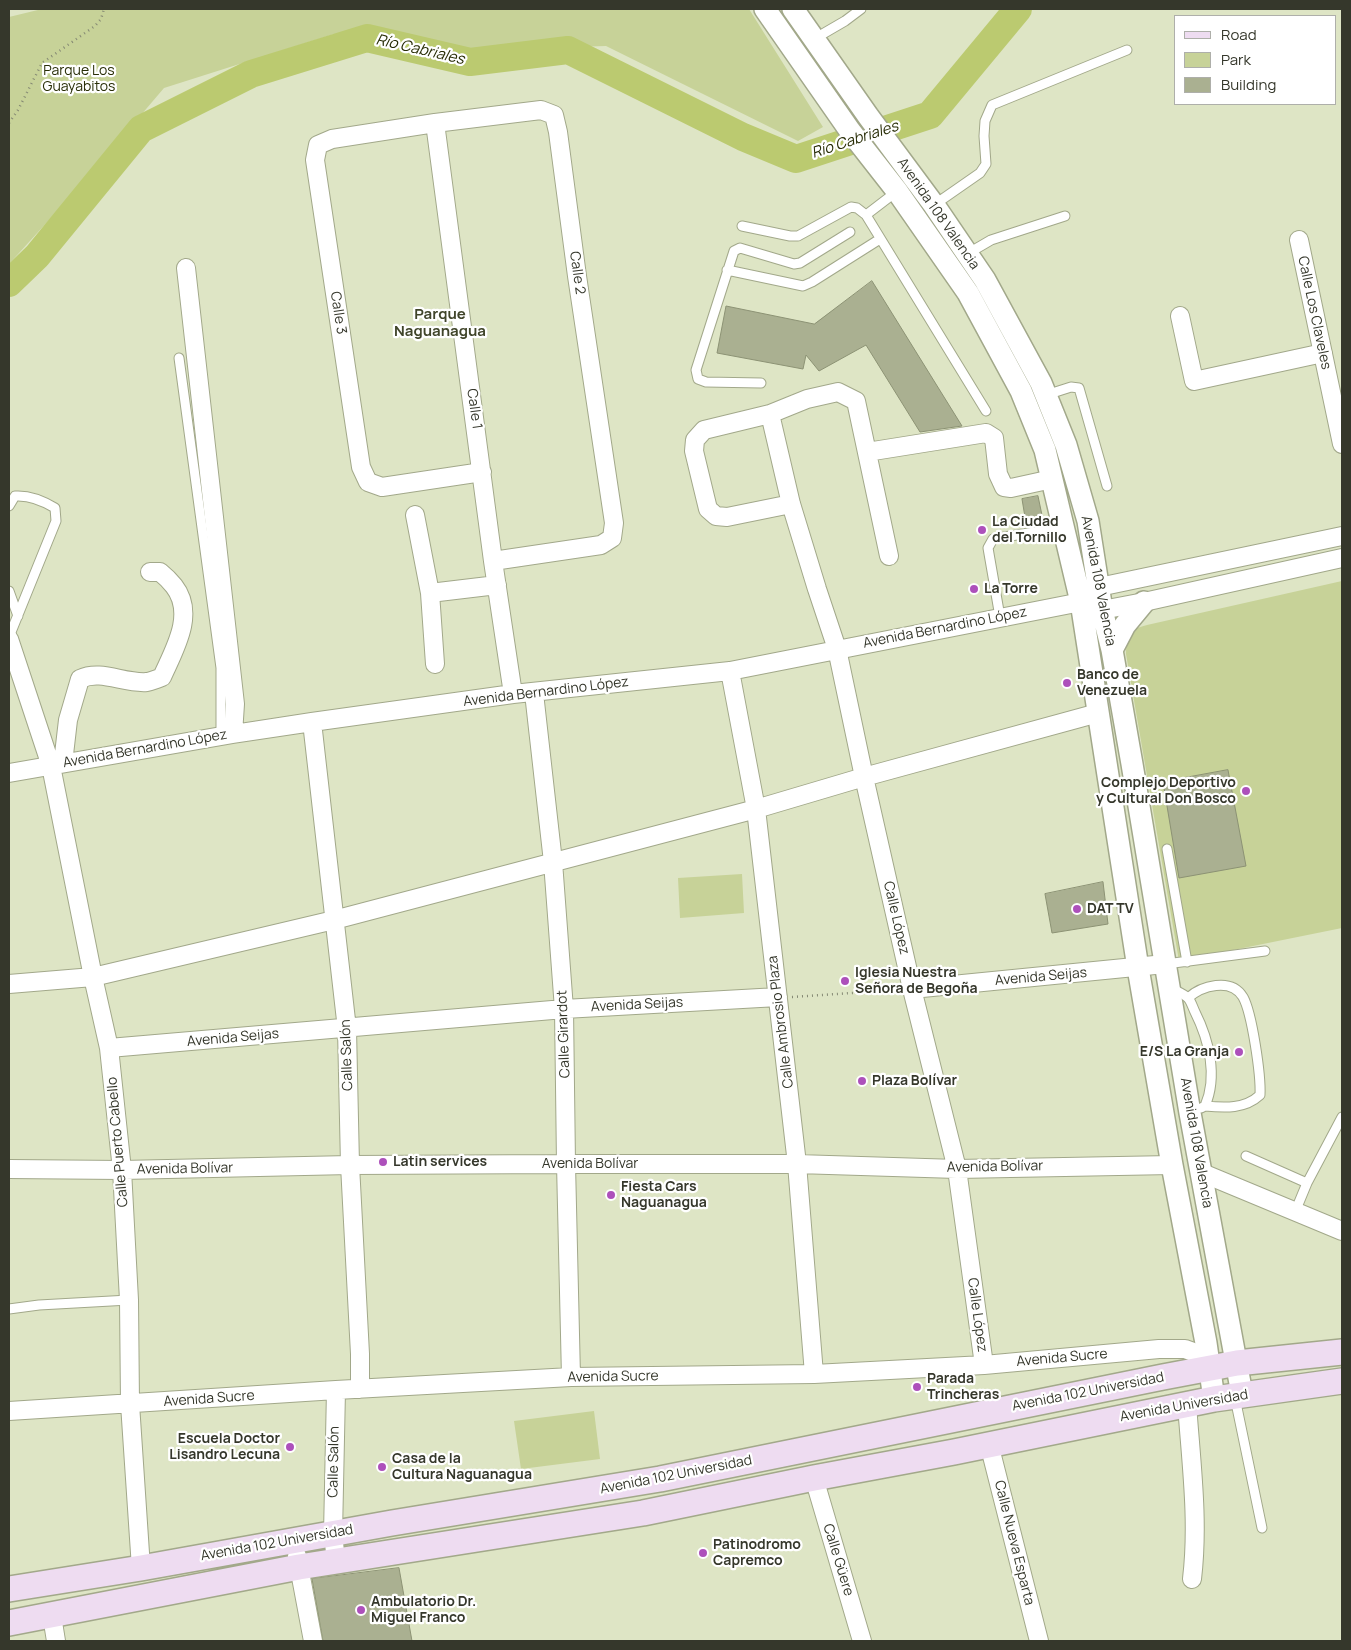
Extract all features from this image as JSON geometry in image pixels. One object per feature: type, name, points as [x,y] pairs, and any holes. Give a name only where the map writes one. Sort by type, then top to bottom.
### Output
[{"type":"main road","name":"Avenida 102 Universidad","points":[[9,1589],[660,1479],[1144,1380],[1237,1363],[1342,1352]]},
{"type":"main road","name":"Avenida Universidad","points":[[1027,1436],[1230,1396],[1342,1381]]},
{"type":"main road","name":"Avenida 102 Universidad","points":[[9,1624],[299,1567],[643,1513],[1027,1436]]},
{"type":"street","name":"Avenida 108 Valencia","points":[[765,9],[850,132],[892,185],[968,293],[1021,390],[1045,450],[1081,602],[1138,968],[1210,1368],[1230,1396]]},
{"type":"street","name":"Avenida 108 Valencia","points":[[793,9],[868,116],[934,205],[985,280],[1046,395],[1066,445],[1088,521],[1102,610],[1112,650],[1168,986],[1197,1109],[1200,1172],[1237,1363],[1230,1396]]},
{"type":"street","name":"Calle 2","points":[[435,123],[541,110],[554,115],[614,523],[612,538],[601,546],[493,561]]},
{"type":"street","name":"Calle 3","points":[[435,123],[332,139],[318,145],[315,160],[361,467],[368,482],[382,486],[482,472]]},
{"type":"street","name":"Calle 1","points":[[435,123],[512,694]]},
{"type":"street","name":"Calle Los Claveles","points":[[1299,240],[1342,444]]},
{"type":"street","points":[[186,268],[235,704],[227,735]]},
{"type":"street","points":[[1180,316],[1194,381],[1323,353]]},
{"type":"street","points":[[790,504],[727,517],[716,516],[708,509],[694,451],[695,440],[704,430],[770,414],[808,399],[838,392],[856,401],[889,556]]},
{"type":"street","name":"Calle López","points":[[770,414],[790,504],[837,649],[912,989],[958,1168],[984,1365]]},
{"type":"street","points":[[867,452],[986,433],[994,438],[998,474],[1004,487],[1011,488],[1052,479]]},
{"type":"street","points":[[415,515],[430,593],[435,664]]},
{"type":"street","points":[[1342,536],[1099,587],[1081,602],[1102,610],[1342,558]]},
{"type":"street","points":[[57,764],[80,679],[89,674],[124,681],[148,682],[155,680],[162,677],[176,649],[184,624],[182,603],[175,587],[160,572],[150,572]]},
{"type":"street","points":[[430,593],[497,585]]},
{"type":"street","name":"Avenida Bernardino López","points":[[9,773],[312,722],[512,694],[730,671],[1081,602]]},
{"type":"street","points":[[1112,650],[1125,625],[1144,602]]},
{"type":"street","name":"Calle Puerto Cabello","points":[[9,638],[57,764],[93,977],[109,1048],[122,1170],[128,1300],[130,1404],[141,1568]]},
{"type":"street","name":"Calle Ambrosio Plaza","points":[[730,671],[756,809],[797,1164],[814,1374]]},
{"type":"street","name":"Calle Girardot","points":[[534,692],[553,862],[564,1009],[571,1377]]},
{"type":"street","points":[[9,984],[93,977],[334,920],[756,809],[864,777],[1098,713]]},
{"type":"street","name":"Calle Salón","points":[[312,722],[347,1029],[350,1165],[360,1354],[360,1389]]},
{"type":"street","name":"Avenida Seijas","points":[[912,989],[1165,964]]},
{"type":"street","name":"Avenida Seijas","points":[[109,1048],[564,1009],[778,998]]},
{"type":"street","name":"Avenida Bolívar","points":[[9,1169],[122,1170],[350,1165],[566,1164],[797,1164],[958,1168],[1172,1165]]},
{"type":"street","points":[[1200,1172],[1342,1231]]},
{"type":"street","name":"Avenida Sucre","points":[[9,1411],[571,1377],[814,1374],[984,1365],[1159,1349],[1185,1349],[1196,1354],[1210,1368]]},
{"type":"street","name":"Calle Salón","points":[[332,1534],[336,1390]]},
{"type":"street","points":[[1187,1404],[1194,1508],[1195,1552],[1192,1578]]},
{"type":"street","name":"Calle Nueva Esparta","points":[[989,1444],[1039,1641]]},
{"type":"street","name":"Calle Güere","points":[[814,1478],[862,1641]]},
{"type":"street","points":[[332,1534],[336,1561]]},
{"type":"street","points":[[294,1540],[313,1641]]},
{"type":"street","points":[[52,1616],[56,1641]]},
{"type":"lane","points":[[814,39],[845,21],[861,9]]},
{"type":"lane","points":[[934,205],[980,173],[986,164],[984,121],[992,105],[1127,50]]},
{"type":"lane","points":[[866,215],[892,185]]},
{"type":"lane","points":[[742,226],[798,236],[851,207],[857,208],[866,215],[986,411]]},
{"type":"lane","points":[[967,254],[991,240],[1065,216]]},
{"type":"lane","points":[[761,383],[706,382],[698,379],[696,370],[734,251],[740,248],[794,264],[800,263],[850,232]]},
{"type":"lane","points":[[727,270],[803,286],[880,239]]},
{"type":"lane","points":[[179,358],[221,668],[227,735]]},
{"type":"lane","points":[[1046,395],[1071,387],[1079,388],[1107,486]]},
{"type":"lane","points":[[9,506],[15,496],[42,500],[55,508],[56,521],[9,638]]},
{"type":"lane","points":[[1000,617],[988,548],[990,543],[993,539],[1064,527]]},
{"type":"lane","points":[[9,591],[18,616]]},
{"type":"lane","points":[[1167,849],[1187,962]]},
{"type":"lane","points":[[1165,964],[1265,951]]},
{"type":"lane","points":[[1168,986],[1188,998],[1204,1029],[1211,1058],[1209,1097],[1197,1109]]},
{"type":"lane","points":[[1188,998],[1195,991],[1209,986],[1222,986],[1236,990],[1243,997],[1260,1077],[1260,1094],[1253,1101],[1243,1106],[1197,1109]]},
{"type":"lane","points":[[1295,1212],[1342,1117]]},
{"type":"lane","points":[[1246,1156],[1308,1183]]},
{"type":"lane","points":[[9,1309],[39,1305],[128,1300]]},
{"type":"lane","points":[[1230,1396],[1262,1528]]},
{"type":"path","points":[[9,122],[18,110],[42,63],[95,26],[101,19],[104,9]]},
{"type":"path","points":[[778,998],[912,989]]},
{"type":"green space","name":"Parque Los Guayabitos","points":[[42,9],[749,9],[823,127],[798,141],[606,46],[442,51],[334,34],[164,88],[89,176],[9,264],[9,17]]},
{"type":"green space","name":"Complejo Deportivo y Cultural Don Bosco","points":[[1342,581],[1342,928],[1179,961],[1126,654],[1129,634],[1135,629],[1147,625]]},
{"type":"green space","points":[[742,874],[744,913],[680,918],[678,878]]},
{"type":"green space","points":[[594,1411],[600,1459],[521,1469],[514,1421]]},
{"type":"building","points":[[872,281],[962,426],[920,432],[866,345],[819,371],[806,355],[803,369],[717,353],[726,306],[814,324]]},
{"type":"building","points":[[1038,496],[1043,520],[1026,523],[1022,499]]},
{"type":"building","points":[[1228,770],[1246,866],[1179,878],[1163,782]]},
{"type":"building","name":"DAT TV","points":[[1103,882],[1108,924],[1052,933],[1045,894]]},
{"type":"building","name":"Ambulatorio Dr. Miguel Franco","points":[[399,1568],[412,1641],[323,1641],[312,1579]]},
{"type":"waterway","name":"Río Cabriales","points":[[9,283],[37,256],[141,129],[251,74],[367,38],[470,62],[568,50],[743,137],[796,159],[930,115],[1018,9]]},
{"type":"place","name":"La Ciudad del Tornillo","points":[[982,530]]},
{"type":"place","name":"La Torre","points":[[974,589]]},
{"type":"place","name":"Banco de Venezuela","points":[[1067,683]]},
{"type":"place","name":"Complejo Deportivo y Cultural Don Bosco","points":[[1246,791]]},
{"type":"place","name":"DAT TV","points":[[1077,909]]},
{"type":"place","name":"Iglesia Nuestra Señora de Begoña","points":[[845,981]]},
{"type":"place","name":"E/S La Granja","points":[[1239,1052]]},
{"type":"place","name":"Plaza Bolívar","points":[[862,1081]]},
{"type":"place","name":"Latin services","points":[[383,1162]]},
{"type":"place","name":"Fiesta Cars Naguanagua","points":[[611,1195]]},
{"type":"place","name":"Parada Trincheras","points":[[917,1387]]},
{"type":"place","name":"Escuela Doctor Lisandro Lecuna","points":[[290,1447]]},
{"type":"place","name":"Casa de la Cultura Naguanagua","points":[[382,1467]]},
{"type":"place","name":"Patinodromo Capremco","points":[[703,1553]]},
{"type":"place","name":"Ambulatorio Dr. Miguel Franco","points":[[361,1610]]},
{"type":"district","name":"Parque Naguanagua","points":[[440,324]]}]
